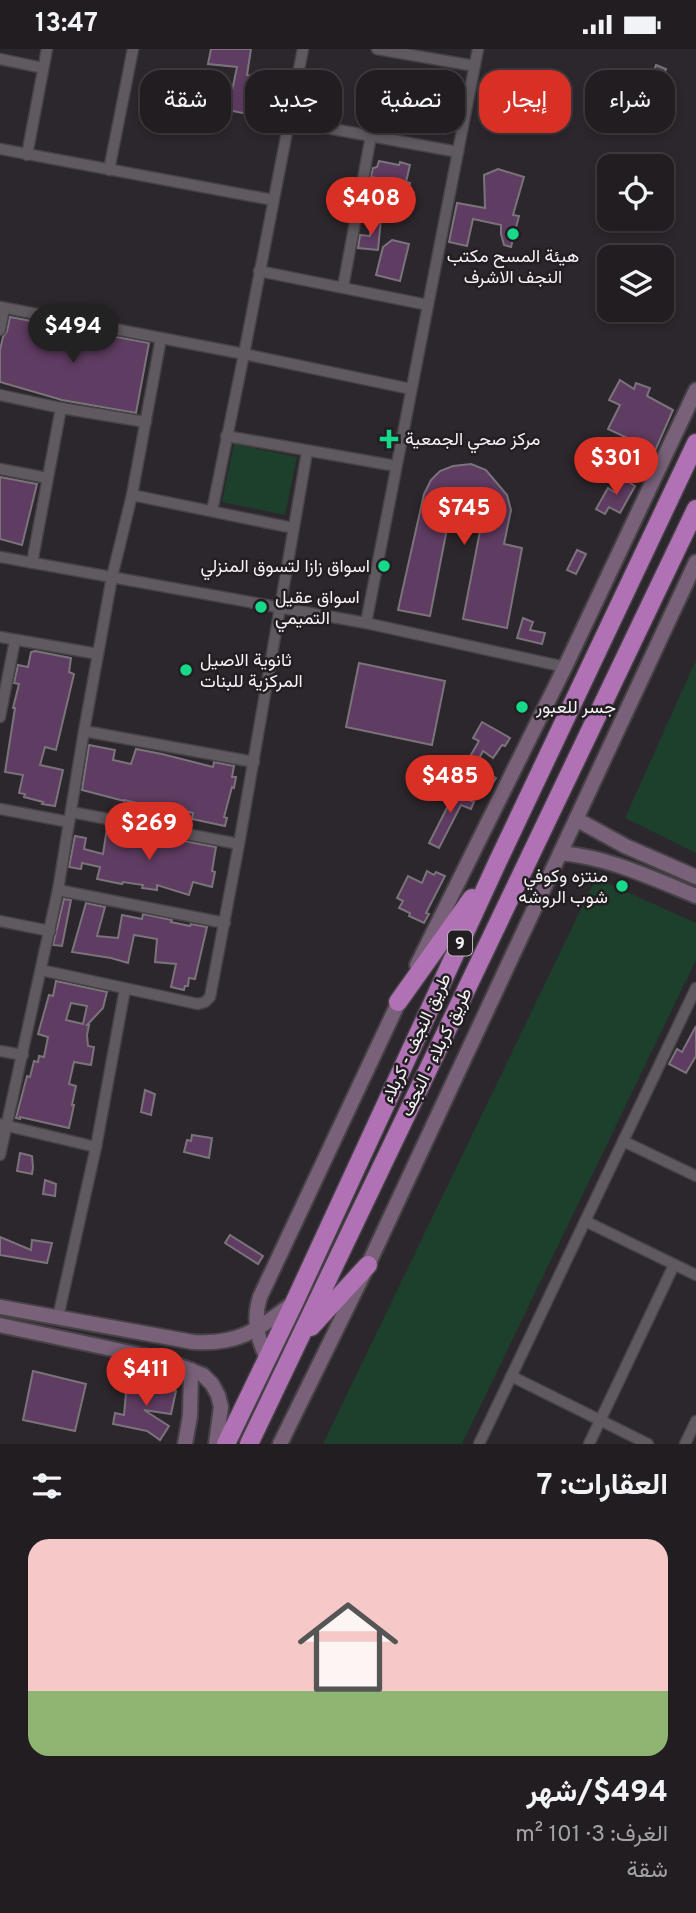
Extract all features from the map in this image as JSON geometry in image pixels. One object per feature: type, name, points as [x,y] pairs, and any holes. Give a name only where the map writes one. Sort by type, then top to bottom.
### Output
[{"type":"highway","name":"طريق النجف - کربلاء","points":[[226,1444],[696,443]]},
{"type":"highway","name":"طريق کربلاء - النجف","points":[[249,1444],[696,509]]},
{"type":"highway","points":[[398,1002],[498,861]]},
{"type":"highway","points":[[297,1342],[368,1265]]},
{"type":"main road","points":[[267,1358],[257,1329],[260,1297],[398,1002],[565,667],[696,390]]},
{"type":"main road","points":[[280,1444],[368,1265],[696,562]]},
{"type":"main road","points":[[576,819],[625,846],[696,877]]},
{"type":"main road","points":[[621,866],[615,857],[616,852],[625,846]]},
{"type":"main road","points":[[560,853],[588,856],[621,866],[696,896]]},
{"type":"main road","points":[[0,1307],[210,1343],[240,1338],[294,1303]]},
{"type":"main road","points":[[0,1325],[164,1360],[202,1375],[212,1384],[218,1395],[220,1406],[216,1444]]},
{"type":"main road","points":[[164,1360],[173,1358],[178,1350],[178,1345],[171,1338]]},
{"type":"main road","points":[[185,1444],[191,1401],[191,1370]]},
{"type":"street","points":[[27,155],[47,49]]},
{"type":"street","points":[[109,170],[133,49]]},
{"type":"street","points":[[299,70],[303,49]]},
{"type":"street","points":[[377,49],[475,66]]},
{"type":"street","points":[[366,623],[478,49]]},
{"type":"street","points":[[0,59],[43,68]]},
{"type":"street","points":[[342,131],[458,152]]},
{"type":"street","points":[[212,511],[287,133]]},
{"type":"street","points":[[343,287],[371,136]]},
{"type":"street","points":[[0,149],[273,200]]},
{"type":"street","points":[[259,271],[428,305]]},
{"type":"street","points":[[0,330],[2,307],[411,389]]},
{"type":"street","points":[[0,1155],[3,1124],[23,1055],[50,931],[112,577],[132,495],[161,338]]},
{"type":"street","points":[[0,395],[146,422]]},
{"type":"street","points":[[32,563],[61,408]]},
{"type":"street","points":[[226,436],[396,466]]},
{"type":"street","points":[[41,970],[198,1004],[210,997],[254,762],[307,451]]},
{"type":"street","points":[[0,469],[47,478]]},
{"type":"street","points":[[132,495],[293,528]]},
{"type":"street","points":[[0,557],[366,623],[565,667]]},
{"type":"street","points":[[0,637],[98,654]]},
{"type":"street","points":[[0,717],[15,640]]},
{"type":"street","points":[[84,731],[254,762]]},
{"type":"street","points":[[0,809],[70,817],[239,844]]},
{"type":"street","points":[[58,890],[225,923]]},
{"type":"street","points":[[0,921],[50,931]]},
{"type":"street","points":[[479,1444],[696,988]]},
{"type":"street","points":[[58,1317],[96,1147],[125,989]]},
{"type":"street","points":[[0,1051],[23,1055]]},
{"type":"street","points":[[3,1124],[96,1147]]},
{"type":"street","points":[[623,1141],[696,1176]]},
{"type":"street","points":[[585,1221],[696,1275]]},
{"type":"street","points":[[589,1444],[674,1265]]},
{"type":"street","points":[[511,1376],[648,1444]]},
{"type":"street","points":[[685,1444],[696,1421]]},
{"type":"green space","points":[[234,444],[297,457],[285,515],[222,502]]},
{"type":"green space","points":[[696,660],[696,853],[625,818]]},
{"type":"green space","points":[[596,878],[696,923],[696,960],[462,1444],[323,1444]]},
{"type":"building","points":[[211,49],[251,49],[248,70],[245,70],[245,114],[231,111],[237,67],[208,64]]},
{"type":"building","points":[[656,65],[666,69],[666,70],[654,70]]},
{"type":"building","points":[[379,161],[410,165],[406,182],[410,183],[409,190],[414,193],[412,202],[408,201],[407,212],[390,210],[394,181],[371,177],[373,168],[377,167]]},
{"type":"building","points":[[498,169],[524,177],[513,215],[519,216],[511,247],[504,245],[501,225],[473,219],[467,246],[449,242],[457,203],[485,208],[484,175]]},
{"type":"building","points":[[372,218],[381,219],[378,250],[358,248],[360,235],[370,236]]},
{"type":"building","points":[[392,240],[409,244],[400,281],[376,275],[383,247]]},
{"type":"building","points":[[10,317],[149,343],[136,413],[62,400],[0,382],[0,350]]},
{"type":"building","points":[[620,380],[634,389],[636,383],[650,388],[647,396],[673,410],[655,451],[608,429],[620,405],[609,400]]},
{"type":"building","points":[[471,464],[486,470],[507,495],[511,510],[504,544],[522,548],[507,628],[463,619],[481,526],[478,526],[481,512],[478,503],[468,497],[459,497],[452,503],[430,616],[398,610],[424,494],[431,480],[440,471]]},
{"type":"building","points":[[0,477],[37,484],[22,545],[0,539]]},
{"type":"building","points":[[622,478],[635,486],[620,513],[609,507],[605,514],[596,509],[608,488],[614,492]]},
{"type":"building","points":[[577,550],[586,554],[576,574],[567,570]]},
{"type":"building","points":[[523,618],[533,622],[530,630],[545,633],[542,644],[517,638]]},
{"type":"building","points":[[31,652],[71,658],[69,672],[74,674],[56,750],[45,747],[40,765],[63,770],[55,806],[24,797],[25,794],[19,793],[23,775],[5,772],[13,708],[19,684],[14,683],[18,665],[28,667]]},
{"type":"building","points":[[359,663],[445,681],[432,745],[346,727]]},
{"type":"building","points":[[482,722],[510,738],[493,758],[483,751],[475,766],[496,778],[490,788],[457,770],[464,758],[468,760],[479,741],[473,738]]},
{"type":"building","points":[[89,745],[115,750],[113,760],[131,764],[136,749],[213,767],[214,762],[234,766],[232,777],[236,777],[224,817],[227,818],[225,826],[192,819],[193,813],[173,808],[170,818],[161,815],[162,810],[82,790]]},
{"type":"building","points":[[451,784],[459,787],[456,794],[474,802],[471,809],[461,805],[439,848],[429,843],[451,800],[445,798]]},
{"type":"building","points":[[107,828],[115,831],[116,836],[121,839],[135,842],[137,832],[216,847],[212,887],[193,882],[189,895],[157,885],[157,890],[142,888],[143,885],[97,879],[100,867],[82,863],[81,869],[69,867],[75,836],[86,838],[84,849],[103,854]]},
{"type":"building","points":[[427,871],[445,876],[426,913],[429,914],[424,923],[399,908],[403,901],[397,898],[408,876],[422,883]]},
{"type":"building","points":[[64,899],[71,900],[62,946],[53,945]]},
{"type":"building","points":[[86,903],[105,907],[97,936],[118,938],[122,915],[142,919],[143,914],[190,926],[207,927],[195,979],[189,978],[188,986],[185,986],[184,990],[171,987],[176,964],[155,962],[157,939],[134,935],[128,963],[72,952]]},
{"type":"building","points":[[56,981],[107,992],[103,1008],[87,1025],[88,1046],[94,1047],[91,1065],[74,1062],[69,1084],[76,1086],[69,1128],[16,1118],[27,1076],[30,1077],[34,1061],[38,1062],[39,1056],[44,1057],[48,1037],[38,1034],[49,995],[53,996]],"holes":[[[71,1003],[87,1006],[83,1024],[66,1020]]]},
{"type":"building","points":[[696,1026],[696,1056],[686,1073],[669,1064],[677,1049],[682,1052]]},
{"type":"building","points":[[145,1090],[155,1094],[151,1115],[141,1112]]},
{"type":"building","points":[[192,1135],[212,1138],[209,1158],[184,1152],[187,1140],[191,1141]]},
{"type":"building","points":[[20,1153],[32,1156],[32,1174],[17,1171]]},
{"type":"building","points":[[45,1180],[56,1184],[55,1196],[43,1194]]},
{"type":"building","points":[[230,1235],[263,1256],[258,1264],[225,1243]]},
{"type":"building","points":[[0,1237],[31,1250],[32,1240],[52,1243],[47,1263],[0,1255]]},
{"type":"building","points":[[33,1371],[86,1384],[75,1431],[23,1420]]},
{"type":"building","points":[[132,1377],[136,1383],[176,1391],[171,1414],[144,1410],[169,1426],[160,1440],[147,1431],[113,1424],[115,1413],[124,1415],[127,1382]]},
{"type":"place","name":"هيئة المسح مكتب النجف الاشرف","points":[[513,234]]},
{"type":"place","name":"مركز صحي الجمعية","points":[[389,439]]},
{"type":"place","name":"اسواق زازا لتسوق المنزلي","points":[[384,566]]},
{"type":"place","name":"اسواق عقيل التميمي","points":[[261,607]]},
{"type":"place","name":"ثانوية الاصيل المركزية للبنات","points":[[186,670]]},
{"type":"place","name":"جسر للعبور","points":[[522,707]]},
{"type":"place","name":"منتزه وكوفي شوب الروشه","points":[[622,886]]}]
